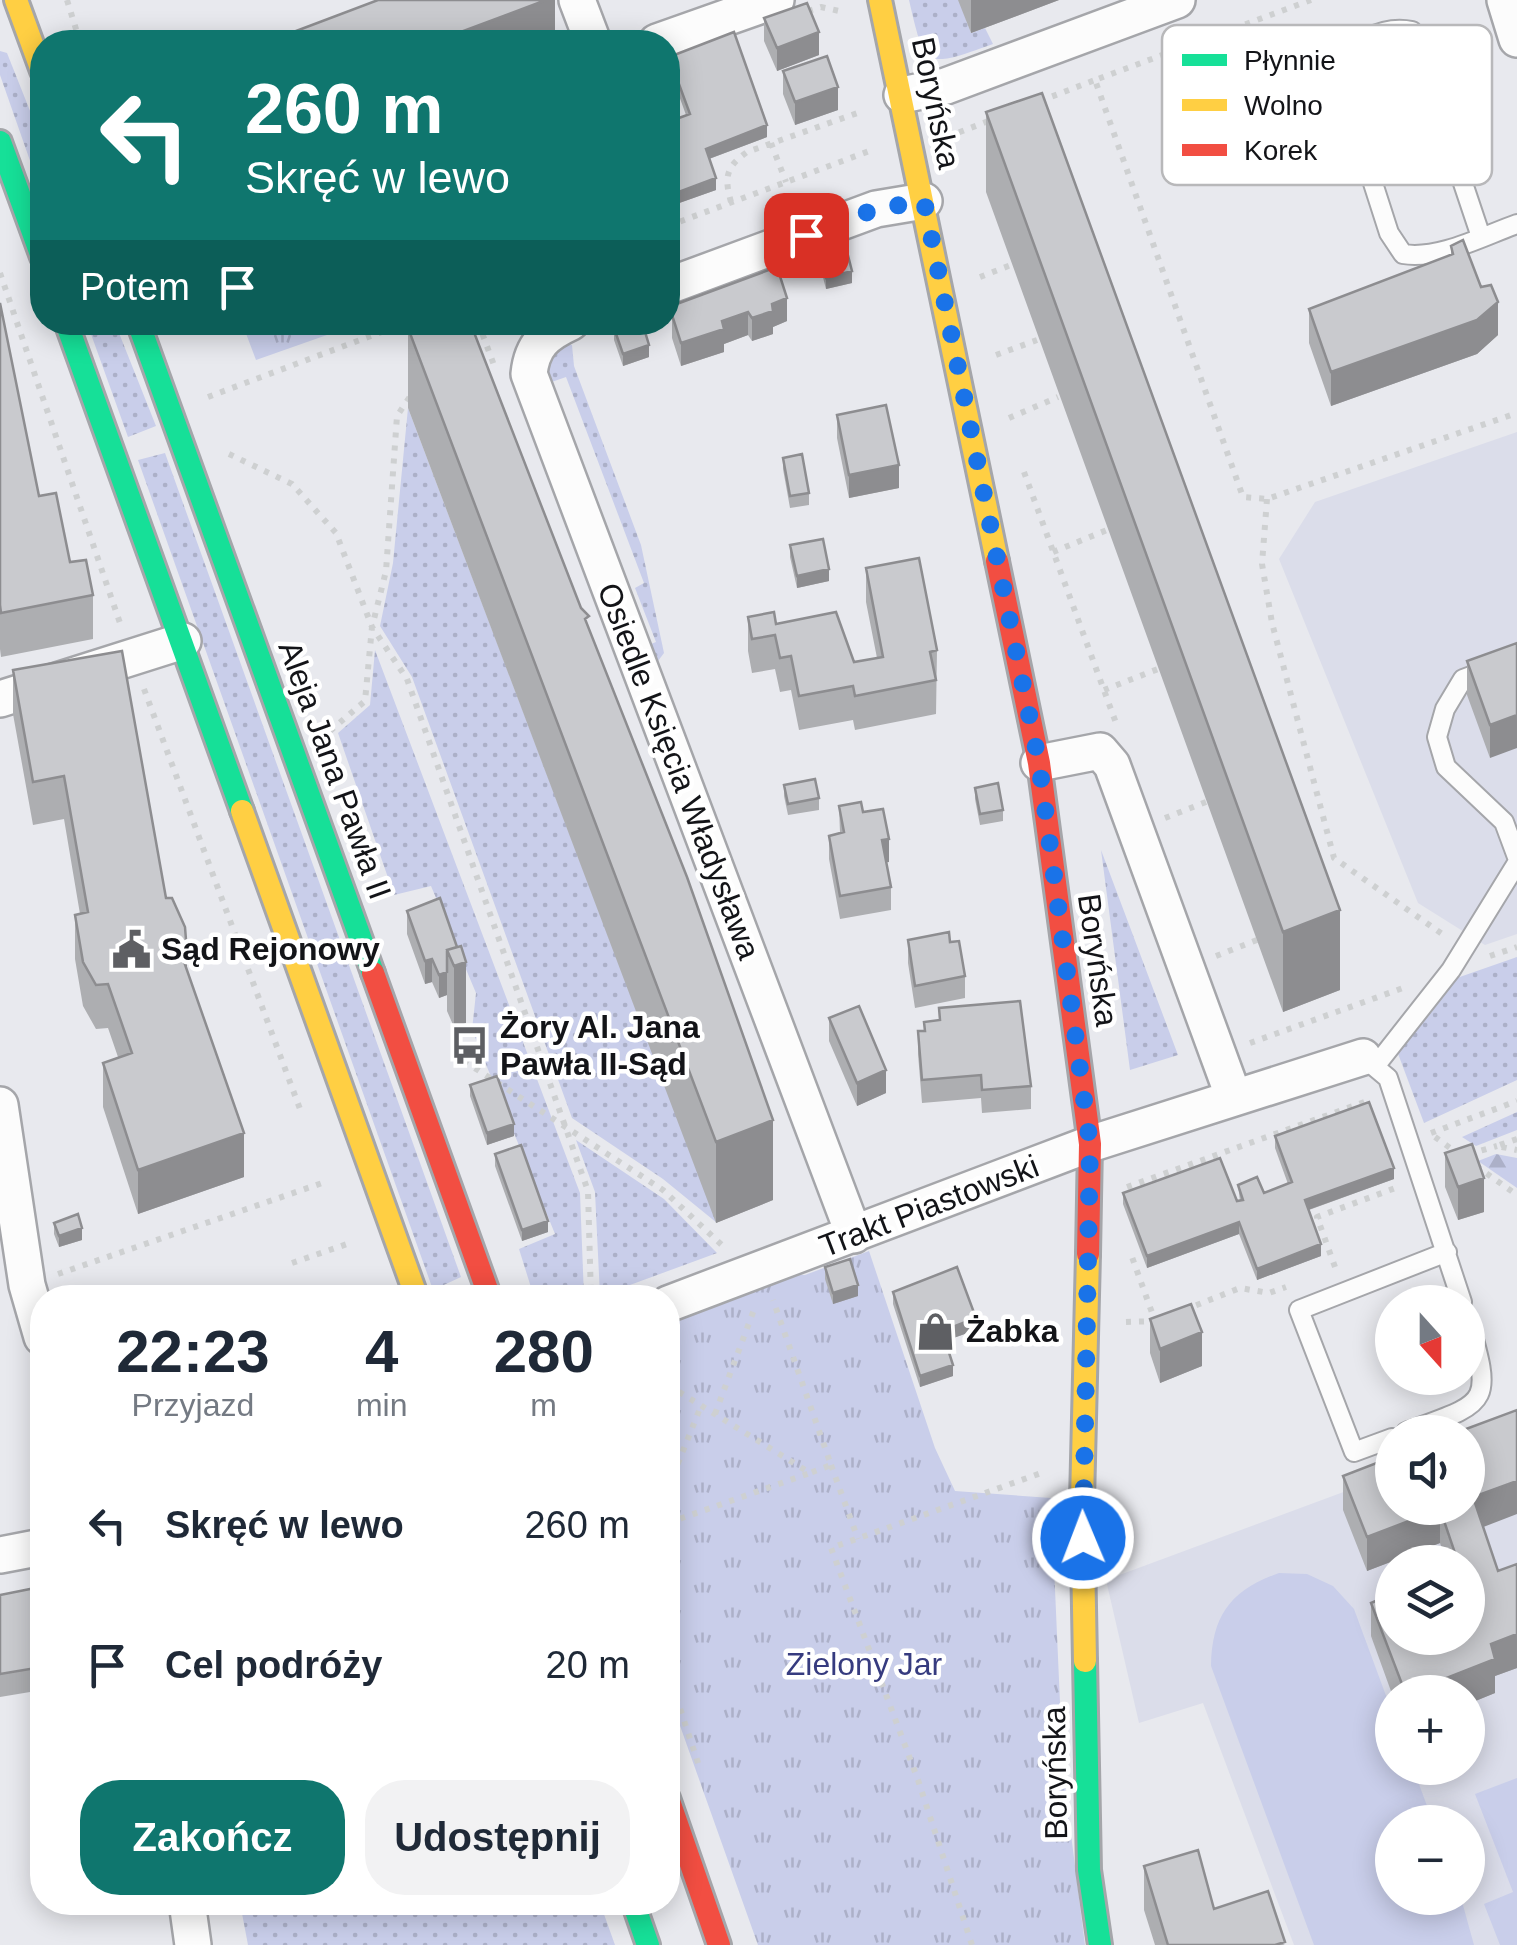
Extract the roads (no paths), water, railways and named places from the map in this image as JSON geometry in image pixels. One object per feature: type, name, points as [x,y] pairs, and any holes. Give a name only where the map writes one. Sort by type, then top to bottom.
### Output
[{"type":"street","points":[[578,0],[589,30]]},
{"type":"street","name":"Boryńska","points":[[880,0],[888,101],[924,201],[1039,763],[1090,1144],[1083,1458],[1089,1870],[1100,1945]]},
{"type":"street","points":[[888,101],[946,86],[1178,0]]},
{"type":"street","points":[[1505,0],[1517,39]]},
{"type":"street","points":[[680,36],[783,8]]},
{"type":"street","points":[[13,13],[30,47]]},
{"type":"street","points":[[0,142],[30,225]]},
{"type":"street","points":[[680,282],[876,209],[924,201]]},
{"type":"street","points":[[71,335],[412,1285]]},
{"type":"street","name":"Aleja Jana Pawła II","points":[[143,335],[485,1285]]},
{"type":"street","name":"Osiedle Księcia Władysława","points":[[548,335],[513,373],[854,1235]]},
{"type":"street","points":[[0,699],[134,660],[183,641]]},
{"type":"street","points":[[1039,763],[1100,750],[1112,764],[1234,1098]]},
{"type":"street","name":"Trakt Piastowski","points":[[680,1289],[854,1235],[1090,1144],[1234,1098],[1370,1061]]},
{"type":"street","points":[[1,1123],[16,1264],[30,1303]]},
{"type":"street","points":[[0,1555],[30,1549]]},
{"type":"street","points":[[680,1832],[720,1945]]},
{"type":"street","points":[[189,1915],[193,1945]]},
{"type":"street","points":[[638,1915],[648,1945]]},
{"type":"lane","points":[[1374,185],[1389,233],[1404,254],[1420,257],[1517,224]]},
{"type":"lane","points":[[1463,185],[1480,236]]},
{"type":"lane","points":[[1457,1285],[1388,1078],[1370,1061],[1451,970],[1517,860],[1504,822],[1446,768],[1437,737],[1445,709],[1463,680],[1517,658]]},
{"type":"lane","points":[[1375,1444],[1354,1452],[1299,1310],[1447,1252]]},
{"type":"lane","points":[[1453,1415],[1469,1409],[1480,1395]]},
{"type":"place","name":"Sąd Rejonowy","points":[[131,949]]},
{"type":"place","name":"Żory Al. Jana Pawła II-Sąd","points":[[470,1045]]},
{"type":"place","name":"Żabka","points":[[936,1331]]},
{"type":"park label","name":"Zielony Jar","points":[[864,1664]]}]
